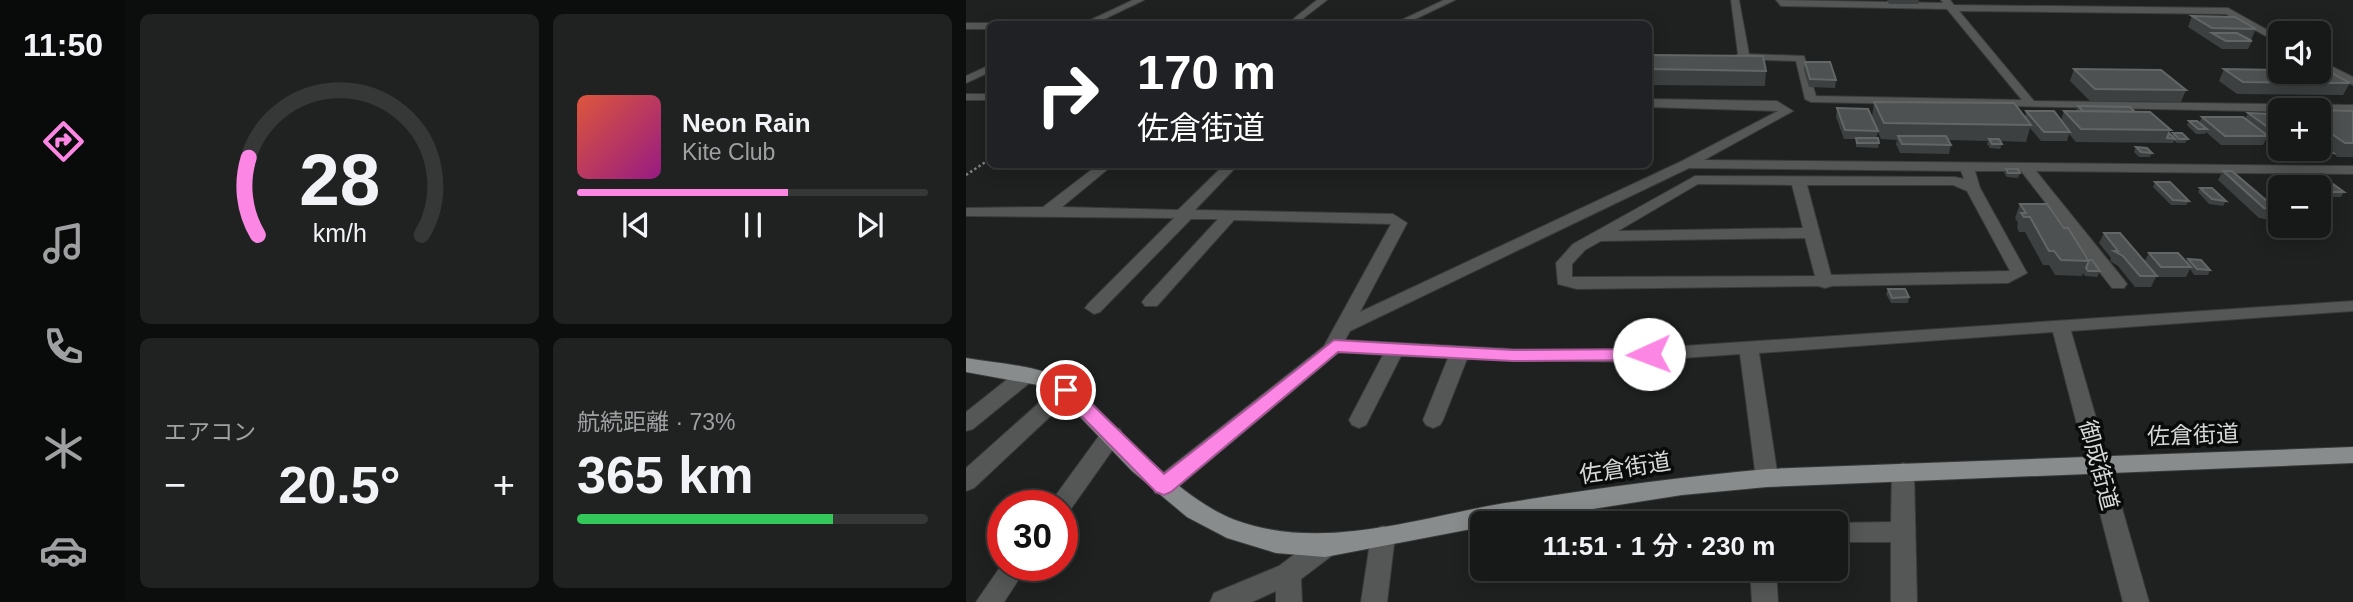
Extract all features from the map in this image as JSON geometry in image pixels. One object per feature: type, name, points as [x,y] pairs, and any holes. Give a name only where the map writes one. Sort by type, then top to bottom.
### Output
[{"type":"main road","name":"佐倉街道","points":[[966,365],[1026,375],[1066,390],[1164,486],[1195,510],[1227,528],[1276,542],[1325,546],[1505,513],[1655,490],[1768,478],[2353,455]]},
{"type":"street","points":[[1094,21],[1140,0]]},
{"type":"street","points":[[1295,21],[1323,0]]},
{"type":"street","points":[[1309,21],[1336,0]]},
{"type":"street","points":[[1405,21],[1451,0]]},
{"type":"street","points":[[1735,0],[1744,58]]},
{"type":"street","points":[[1780,0],[1781,3],[1858,2],[2228,11],[2268,34]]},
{"type":"street","points":[[1949,5],[2031,104]]},
{"type":"street","points":[[966,26],[987,26]]},
{"type":"street","points":[[1730,57],[1800,58],[1811,99],[2353,109]]},
{"type":"street","points":[[966,80],[987,70]]},
{"type":"street","points":[[2331,70],[2353,82]]},
{"type":"street","points":[[966,97],[987,97]]},
{"type":"street","points":[[1344,327],[1687,164],[1787,111],[1777,105],[1652,103]]},
{"type":"street","points":[[1687,164],[2353,170]]},
{"type":"street","points":[[1967,167],[1973,188],[2019,273],[2008,278],[1825,283],[1569,284],[1564,280],[1569,255],[1695,180],[1955,181],[1973,188]]},
{"type":"street","points":[[2025,167],[2118,284]]},
{"type":"street","points":[[1047,211],[1103,168]]},
{"type":"street","points":[[1094,308],[1229,168]]},
{"type":"street","points":[[1798,179],[1825,283]]},
{"type":"street","points":[[966,212],[1047,211],[1393,219],[1399,223],[1334,346],[1164,486]]},
{"type":"street","points":[[1152,302],[1230,215]]},
{"type":"street","points":[[1600,236],[1811,233]]},
{"type":"street","points":[[1334,346],[1460,353],[1624,356],[2353,306]]},
{"type":"street","name":"御成街道","points":[[2061,328],[2136,602]]},
{"type":"street","points":[[1749,348],[1768,478]]},
{"type":"street","points":[[1359,419],[1395,349]]},
{"type":"street","points":[[1433,421],[1460,353]]},
{"type":"street","points":[[966,423],[1026,375]]},
{"type":"street","points":[[966,482],[1066,390]]},
{"type":"street","points":[[1072,490],[1112,435]]},
{"type":"street","points":[[1903,472],[1903,602]]},
{"type":"street","points":[[1848,533],[1903,532]]},
{"type":"street","points":[[1374,602],[1383,536]]},
{"type":"street","points":[[1223,602],[1288,574],[1325,546]]},
{"type":"street","points":[[1288,574],[1289,602]]},
{"type":"street","points":[[989,602],[1004,581]]},
{"type":"street","points":[[1764,581],[1765,602]]},
{"type":"path","points":[[966,175],[987,161]]},
{"type":"building","points":[[2192,16],[2235,17],[2256,29],[2212,28]]},
{"type":"building","points":[[2212,33],[2237,33],[2252,41],[2226,41]]},
{"type":"building","points":[[1652,55],[1763,56],[1766,71],[1652,69]]},
{"type":"building","points":[[1805,62],[1830,62],[1836,80],[1810,79]]},
{"type":"building","points":[[2074,69],[2161,70],[2186,90],[2095,89]]},
{"type":"building","points":[[2224,69],[2268,70],[2268,82],[2243,82]]},
{"type":"building","points":[[2331,73],[2350,83],[2331,83]]},
{"type":"building","points":[[1874,102],[2014,103],[2031,125],[1884,123]]},
{"type":"building","points":[[2078,106],[2130,107],[2135,112],[2083,111]]},
{"type":"building","points":[[1837,108],[1868,109],[1878,131],[1845,130]]},
{"type":"building","points":[[2331,110],[2353,111],[2353,143],[2345,143],[2331,133]]},
{"type":"building","points":[[2026,111],[2054,111],[2070,132],[2044,132]]},
{"type":"building","points":[[2064,111],[2150,112],[2171,130],[2081,129]]},
{"type":"building","points":[[2248,113],[2268,114],[2268,127]]},
{"type":"building","points":[[2202,117],[2243,117],[2268,136],[2225,136]]},
{"type":"building","points":[[2189,121],[2197,121],[2207,129],[2198,129]]},
{"type":"building","points":[[2173,133],[2182,133],[2188,139],[2179,139]]},
{"type":"building","points":[[1898,136],[1946,136],[1951,145],[1902,144]]},
{"type":"building","points":[[1856,138],[1878,138],[1879,143],[1857,143]]},
{"type":"building","points":[[1989,139],[1999,139],[2002,144],[1992,144]]},
{"type":"building","points":[[2136,147],[2147,148],[2152,153],[2141,152]]},
{"type":"building","points":[[2006,169],[2018,169],[2020,173],[2008,173]]},
{"type":"building","points":[[2223,171],[2232,171],[2268,202],[2268,209]]},
{"type":"building","points":[[2155,182],[2170,182],[2189,201],[2173,200]]},
{"type":"building","points":[[2331,184],[2333,184],[2344,192],[2331,192]]},
{"type":"building","points":[[2200,188],[2212,188],[2226,201],[2212,199]]},
{"type":"building","points":[[2020,204],[2047,204],[2064,228],[2068,228],[2089,261],[2061,260],[2054,251],[2049,251],[2030,217],[2024,217],[2021,213],[2026,213]]},
{"type":"building","points":[[2104,233],[2120,233],[2157,276],[2140,276],[2123,256],[2114,251],[2118,251]]},
{"type":"building","points":[[2149,253],[2178,253],[2191,267],[2161,267]]},
{"type":"building","points":[[2188,259],[2201,260],[2210,270],[2197,269]]},
{"type":"building","points":[[2088,260],[2092,260],[2100,271],[2088,271]]},
{"type":"building","points":[[1888,289],[1905,289],[1909,297],[1892,298]]},
{"type":"route","points":[[1066,390],[1164,486],[1334,346],[1513,355],[1649,354]]}]
